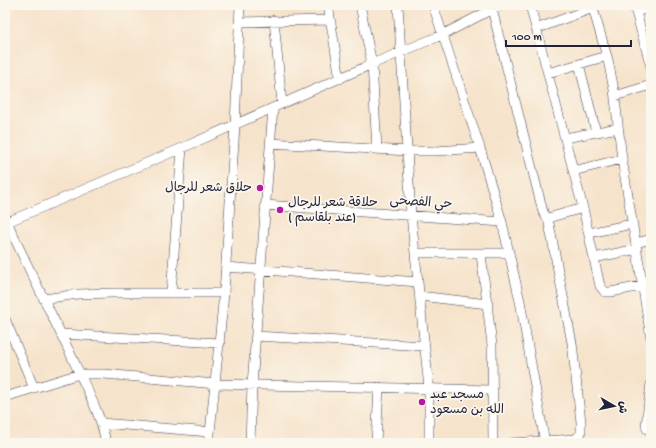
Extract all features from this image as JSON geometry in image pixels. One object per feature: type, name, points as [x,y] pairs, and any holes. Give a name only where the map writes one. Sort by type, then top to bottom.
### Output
[{"type":"street","points":[[209,443],[220,343],[226,267],[240,5]]},
{"type":"street","points":[[328,5],[340,78]]},
{"type":"street","points":[[360,5],[372,64],[377,149]]},
{"type":"street","points":[[398,5],[411,215],[428,388],[429,443]]},
{"type":"street","points":[[433,5],[480,148],[502,222],[520,301],[545,442]]},
{"type":"street","points":[[530,5],[583,208],[600,286],[605,292],[611,292],[647,285]]},
{"type":"street","points":[[536,29],[593,6],[607,56],[614,96],[632,224],[636,246],[647,285],[651,338]]},
{"type":"street","points":[[106,443],[95,403],[6,220],[234,126],[372,64],[442,35],[494,7],[543,212],[548,218],[572,343],[582,429],[581,433],[576,439],[511,443]]},
{"type":"street","points":[[651,7],[635,8],[648,40],[651,66]]},
{"type":"street","points":[[239,22],[274,20],[330,20]]},
{"type":"street","points":[[250,443],[252,385],[270,143],[278,106],[274,20]]},
{"type":"street","points":[[548,72],[607,56]]},
{"type":"street","points":[[579,64],[596,132]]},
{"type":"street","points":[[614,96],[651,85]]},
{"type":"street","points":[[565,138],[618,128]]},
{"type":"street","points":[[270,143],[408,151],[480,148]]},
{"type":"street","points":[[171,293],[182,148]]},
{"type":"street","points":[[573,171],[622,159]]},
{"type":"street","name":"حي الفصحى","points":[[265,205],[502,222]]},
{"type":"street","points":[[548,218],[583,208]]},
{"type":"street","points":[[589,233],[632,224]]},
{"type":"street","points":[[594,258],[636,246],[651,240]]},
{"type":"street","points":[[415,254],[509,254]]},
{"type":"street","points":[[481,254],[492,345],[493,443]]},
{"type":"street","points":[[226,267],[261,271],[418,282]]},
{"type":"street","points":[[44,299],[78,294],[224,292]]},
{"type":"street","points":[[419,296],[488,304]]},
{"type":"street","points":[[5,319],[34,388]]},
{"type":"street","points":[[61,334],[220,343]]},
{"type":"street","points":[[256,336],[425,346]]},
{"type":"street","points":[[5,397],[80,374],[104,374],[216,384],[492,390]]},
{"type":"street","points":[[651,383],[646,426],[647,429],[651,431]]},
{"type":"street","points":[[376,443],[379,387]]},
{"type":"street","points":[[101,423],[210,432]]},
{"type":"place","name":"حلاق شعر للرجال","points":[[260,188]]},
{"type":"place","name":"حلاقة شعر للرجال ( عند بلقاسم)","points":[[280,210]]},
{"type":"place","name":"مسجد عبد الله بن مسعود","points":[[422,402]]}]
